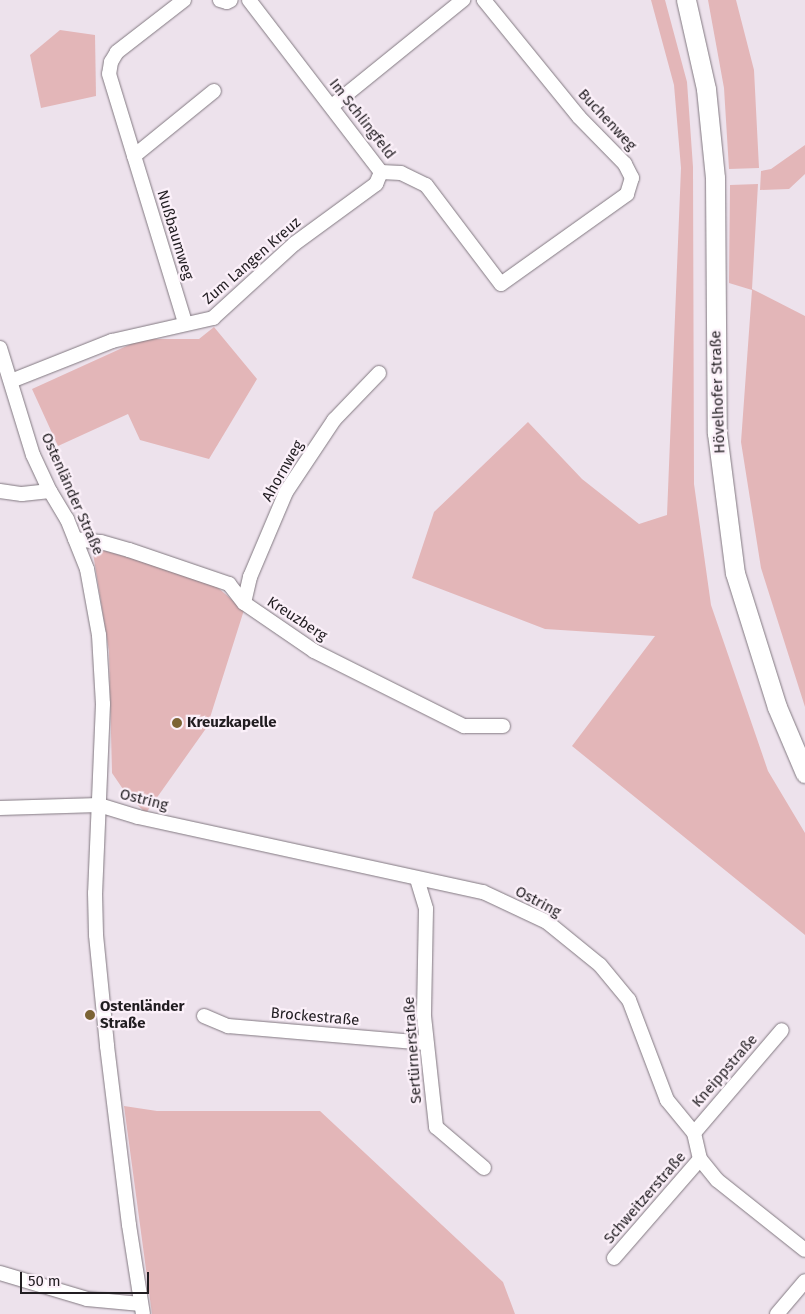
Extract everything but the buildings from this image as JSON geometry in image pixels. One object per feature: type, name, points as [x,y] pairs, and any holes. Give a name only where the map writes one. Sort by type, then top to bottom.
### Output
[{"type":"main road","name":"Hövelhofer Straße","points":[[686,0],[706,89],[715,178],[717,433],[735,573],[777,707],[805,773]]},
{"type":"street","name":"Nußbaumweg","points":[[184,0],[117,52],[111,62],[109,74],[110,83],[185,323]]},
{"type":"street","points":[[220,0],[231,0]]},
{"type":"street","name":"Im Schlingfeld","points":[[249,0],[381,172],[401,173],[426,186],[501,284]]},
{"type":"street","points":[[332,106],[462,0]]},
{"type":"street","name":"Buchenweg","points":[[484,0],[579,117],[625,164],[632,178],[627,194],[501,284]]},
{"type":"street","points":[[134,156],[214,91]]},
{"type":"street","name":"Zum Langen Kreuz","points":[[11,381],[112,341],[212,318],[294,244],[376,184],[381,172]]},
{"type":"street","name":"Ostenländer Straße","points":[[0,348],[33,455],[50,491],[67,519],[87,569],[99,635],[103,704],[95,893],[98,955],[107,1046],[142,1309]]},
{"type":"street","name":"Ahornweg","points":[[244,603],[250,577],[286,492],[334,420],[378,373]]},
{"type":"street","points":[[0,491],[22,494],[50,491]]},
{"type":"street","name":"Kreuzberg","points":[[75,539],[101,542],[120,547],[229,584],[244,603],[314,651],[464,726],[503,726]]},
{"type":"street","name":"Ostring","points":[[0,808],[99,805],[138,817],[483,892],[547,922],[600,965],[628,1000],[667,1100],[694,1133],[700,1159],[717,1180],[805,1250]]},
{"type":"street","name":"Sertürnerstraße","points":[[417,879],[426,910],[426,1043],[436,1127],[484,1168]]},
{"type":"street","name":"Brockestraße","points":[[204,1016],[228,1026],[426,1043]]},
{"type":"street","name":"Kneippstraße","points":[[694,1133],[782,1030]]},
{"type":"street","name":"Schweitzerstraße","points":[[614,1258],[700,1159]]},
{"type":"street","points":[[0,1273],[87,1300],[142,1309]]},
{"type":"street","points":[[778,1314],[805,1282]]},
{"type":"shaded area","points":[[651,0],[665,0],[687,82],[693,167],[694,484],[711,605],[768,771],[805,833],[805,935],[572,746],[655,636],[545,629],[412,578],[434,512],[528,422],[582,479],[639,524],[667,515],[681,168],[674,85]]},
{"type":"shaded area","points":[[708,0],[736,0],[754,70],[759,168],[729,169],[724,88]]},
{"type":"shaded area","points":[[60,30],[95,35],[96,96],[41,108],[30,55]]},
{"type":"shaded area","points":[[805,145],[805,174],[789,189],[760,190],[761,171],[771,169]]},
{"type":"shaded area","points":[[758,184],[752,289],[805,316],[805,707],[761,568],[741,442],[752,290],[729,283],[730,185]]},
{"type":"shaded area","points":[[214,327],[257,379],[209,459],[140,440],[128,414],[58,446],[32,389],[142,339],[199,339]]},
{"type":"shaded area","points":[[92,547],[210,581],[244,610],[207,727],[146,813],[127,795],[112,773],[109,651]]},
{"type":"shaded area","points":[[124,1106],[157,1111],[320,1111],[503,1282],[515,1314],[152,1314]]},
{"type":"place","name":"Kreuzkapelle","points":[[177,723]]},
{"type":"place","name":"Ostenländer Straße","points":[[90,1015]]}]
